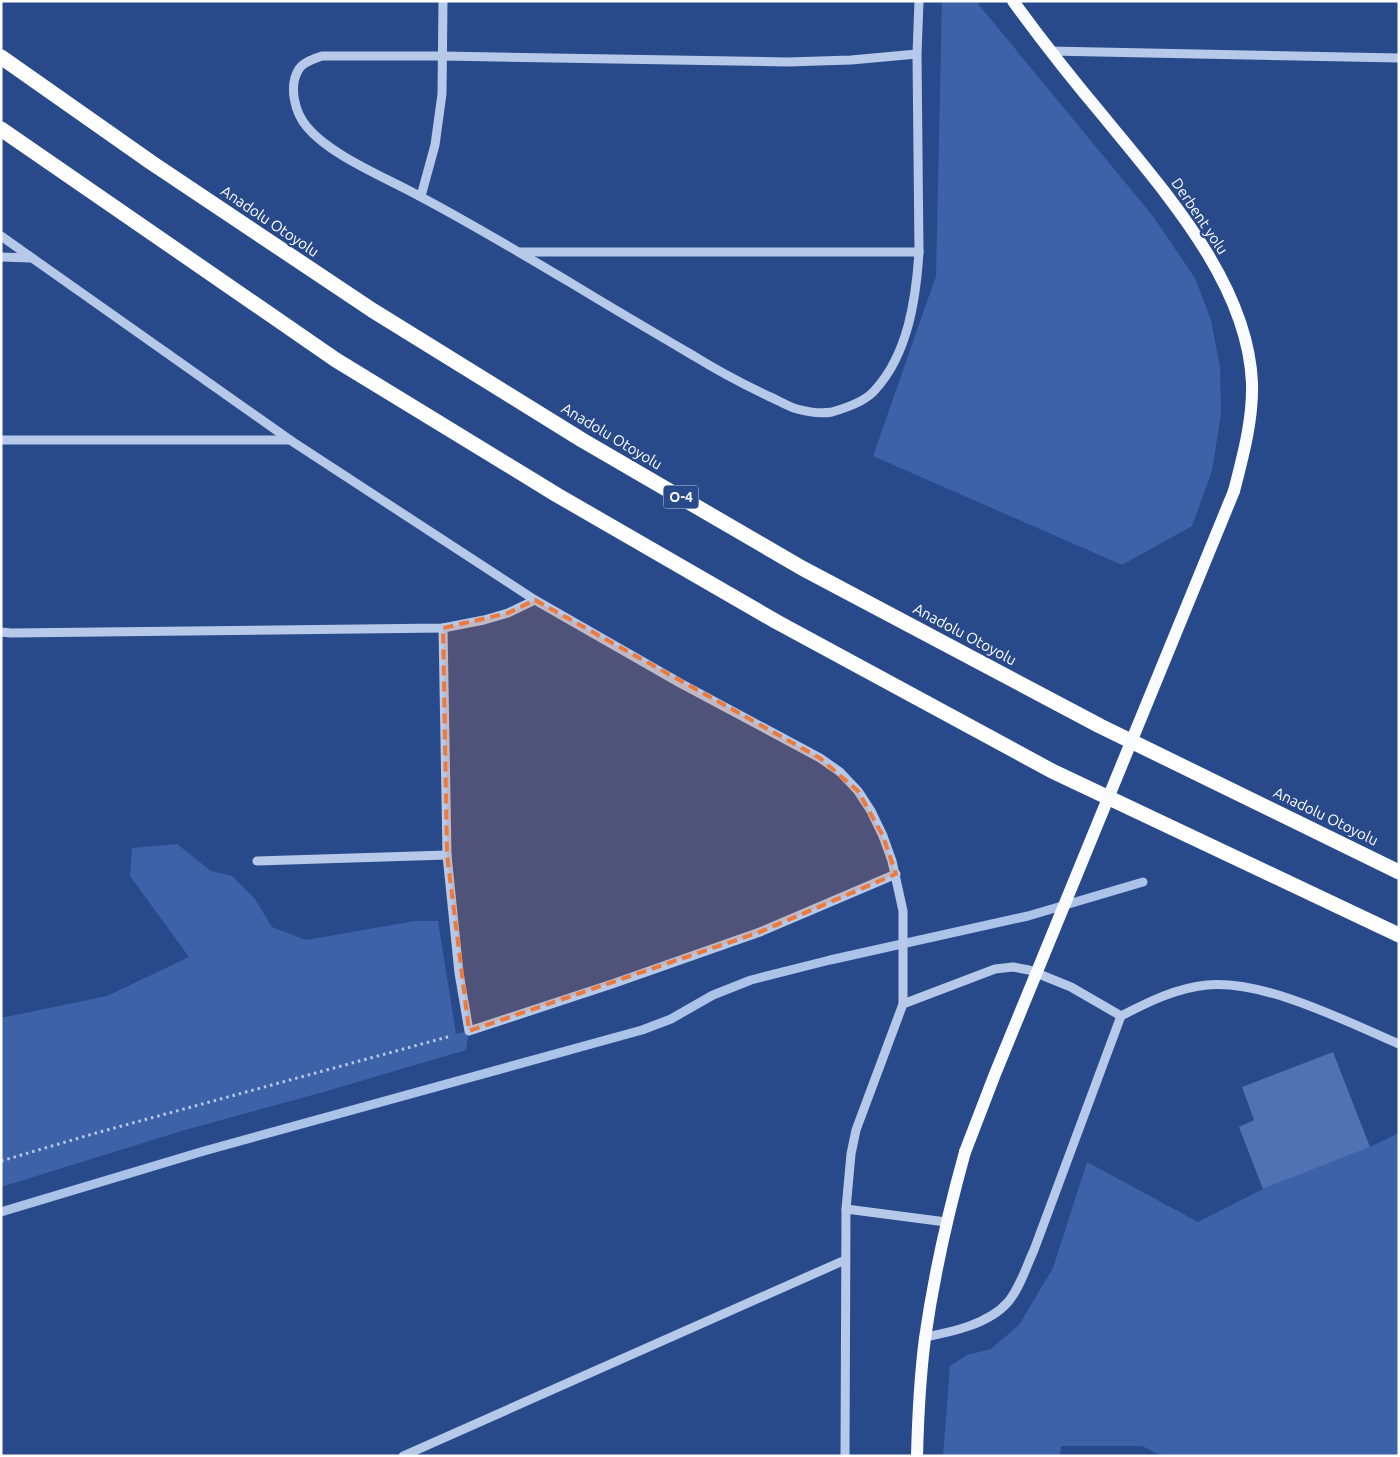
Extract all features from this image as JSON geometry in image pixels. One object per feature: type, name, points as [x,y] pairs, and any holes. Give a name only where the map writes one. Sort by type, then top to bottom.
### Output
[{"type":"highway","name":"Anadolu Otoyolu","points":[[1,57],[152,163],[372,310],[582,440],[802,568],[1092,721],[1399,872]]},
{"type":"highway","points":[[1,129],[336,360],[557,495],[768,617],[1052,771],[1399,935]]},
{"type":"main road","name":"Derbent yolu","points":[[917,1456],[925,1337],[946,1222],[965,1152],[995,1074],[1234,491],[1250,421],[1252,383],[1247,348],[1234,306],[1211,260],[1165,192],[1048,50],[1013,1]]},
{"type":"street","points":[[421,196],[435,145],[442,94],[443,1]]},
{"type":"street","points":[[917,54],[851,60],[788,62],[442,56],[322,56],[310,60],[299,67],[294,81],[295,100],[299,113],[307,127],[331,149],[421,196],[520,252],[731,378],[796,409],[815,413],[831,412],[854,404],[874,392],[887,375],[904,341],[914,299],[919,252],[917,54],[919,1]]},
{"type":"street","points":[[1048,50],[1399,58]]},
{"type":"street","points":[[1,236],[290,440],[535,600],[680,683],[820,758],[840,772],[858,791],[871,811],[883,836],[896,874],[903,911],[904,963],[903,1004],[856,1130],[851,1154],[846,1209],[845,1456]]},
{"type":"street","points":[[520,252],[919,252]]},
{"type":"street","points":[[1,257],[32,258]]},
{"type":"street","points":[[1,440],[290,440]]},
{"type":"street","points":[[1,632],[443,628],[484,620],[535,600]]},
{"type":"street","points":[[443,628],[447,855],[459,973],[469,1031],[752,935],[896,874]]},
{"type":"street","points":[[257,862],[447,855]]},
{"type":"street","points":[[903,1004],[995,969],[1013,967],[1029,970],[1071,987],[1121,1016]]},
{"type":"street","points":[[925,1337],[956,1331],[974,1325],[1007,1304],[1018,1287],[1034,1250],[1121,1016],[1146,1003],[1180,990],[1207,985],[1233,986],[1272,994],[1326,1013],[1399,1044]]},
{"type":"street","points":[[846,1209],[946,1222]]},
{"type":"street","points":[[403,1456],[845,1260]]},
{"type":"path","points":[[1,1161],[105,1130],[469,1031]]},
{"type":"highlighted area","points":[[535,600],[820,758],[858,791],[883,836],[896,874],[760,932],[469,1031],[447,855],[443,628],[508,613]]},
{"type":"shaded area","points":[[942,1],[976,1],[1152,215],[1195,278],[1211,320],[1220,367],[1221,414],[1212,471],[1192,526],[1122,565],[873,456],[936,276]]},
{"type":"shaded area","points":[[177,844],[211,871],[232,876],[255,899],[272,927],[306,940],[415,921],[438,921],[456,1034],[469,1031],[466,1050],[185,1130],[1,1187],[1,1018],[107,996],[189,957],[130,876],[132,848]]},
{"type":"shaded area","points":[[1399,1133],[1399,1456],[1162,1456],[1142,1446],[1061,1446],[1060,1456],[943,1456],[950,1366],[967,1355],[991,1349],[1019,1325],[1053,1268],[1087,1162],[1198,1222],[1263,1189],[1370,1147]]},
{"type":"building","points":[[1333,1052],[1370,1147],[1263,1189],[1239,1127],[1254,1120],[1242,1087]]},
{"type":"waterway","points":[[1,1212],[204,1151],[642,1030],[671,1019],[713,995],[751,980],[830,960],[1028,916],[1143,882]]}]
